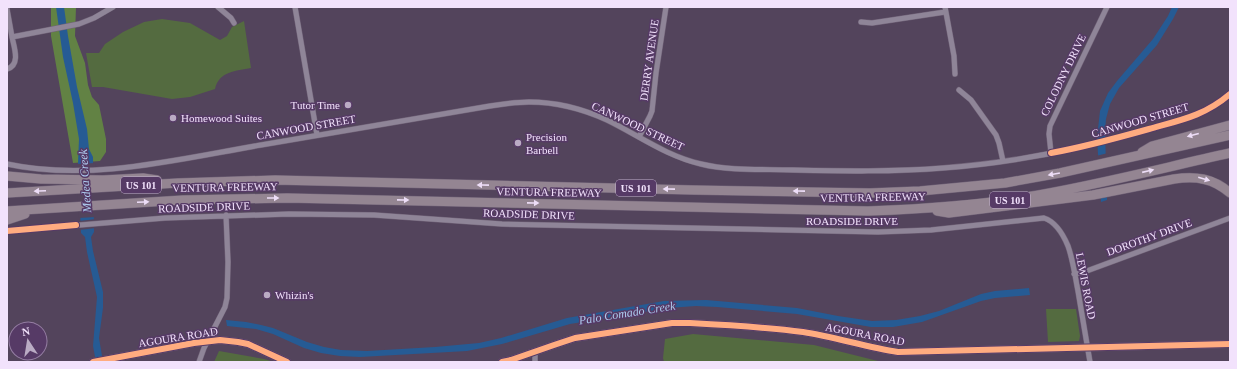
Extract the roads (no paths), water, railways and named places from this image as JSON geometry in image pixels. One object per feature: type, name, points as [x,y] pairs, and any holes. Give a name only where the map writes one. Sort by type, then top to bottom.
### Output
[{"type":"highway","points":[[1127,159],[1152,146],[1230,125]]},
{"type":"highway","name":"VENTURA FREEWAY","points":[[7,193],[74,189],[104,184],[275,180],[870,193],[920,191],[1005,183],[1127,159],[1230,135]]},
{"type":"highway","name":"VENTURA FREEWAY","points":[[7,211],[183,200],[287,198],[868,211],[926,209],[1024,198],[1230,153]]},
{"type":"highway","points":[[7,176],[40,179],[73,175],[104,184]]},
{"type":"highway","points":[[926,209],[950,213],[1093,195],[1174,178],[1187,177],[1198,177],[1213,182],[1230,193]]},
{"type":"highway","points":[[7,220],[36,210]]},
{"type":"main road","name":"AGOURA ROAD","points":[[502,362],[575,338],[672,323],[690,322],[802,332],[898,352],[1230,344]]},
{"type":"main road","name":"AGOURA ROAD","points":[[93,362],[220,340],[238,342],[260,349],[287,362]]},
{"type":"street","points":[[12,36],[74,26],[91,20],[113,7]]},
{"type":"street","points":[[218,7],[231,18],[234,23]]},
{"type":"street","points":[[295,7],[317,135]]},
{"type":"street","name":"DERRY AVENUE","points":[[639,137],[652,110],[666,7]]},
{"type":"street","name":"COLODNY DRIVE","points":[[1050,153],[1048,134],[1050,126],[1107,7]]},
{"type":"street","points":[[7,9],[15,58],[15,64],[11,68],[7,69]]},
{"type":"street","points":[[861,22],[872,23],[945,9],[956,74]]},
{"type":"street","points":[[959,90],[971,100],[996,135],[1003,161]]},
{"type":"street","name":"CANWOOD STREET","points":[[7,164],[51,170],[73,175],[96,169],[167,162],[490,106],[530,102],[556,105],[578,110],[607,120],[674,156],[702,165],[723,168],[895,171],[943,168],[1003,161],[1091,145],[1186,120],[1221,102],[1230,94]]},
{"type":"street","name":"ROADSIDE DRIVE","points":[[7,231],[158,218],[289,214],[374,215],[502,224],[878,232],[931,230],[1038,218],[1050,220]]},
{"type":"street","points":[[199,362],[225,307],[227,298],[228,262],[226,215]]},
{"type":"street","name":"DOROTHY DRIVE","points":[[1074,274],[1084,272],[1230,218]]},
{"type":"street","name":"LEWIS ROAD","points":[[1050,220],[1058,228],[1068,246],[1090,362]]},
{"type":"street","points":[[535,351],[535,362]]},
{"type":"water","name":"Medea Creek","points":[[56,7],[64,7],[77,87],[87,129],[89,149],[93,157],[94,232],[91,237],[103,292],[103,308],[99,338],[103,362],[96,362],[93,346],[97,297],[85,237],[81,233],[78,163],[79,139],[63,57]]},
{"type":"water","points":[[1172,7],[1179,7],[1157,45],[1119,88],[1110,104],[1106,119],[1105,131],[1107,200],[1101,202],[1097,138],[1100,111],[1108,93],[1153,39]]},
{"type":"water","name":"Palo Comado Creek","points":[[1029,288],[1030,295],[995,298],[981,301],[922,322],[893,327],[871,327],[797,314],[696,306],[668,308],[570,324],[502,344],[467,351],[360,357],[321,353],[256,329],[227,326],[226,320],[246,322],[273,328],[307,342],[324,347],[341,350],[367,351],[479,343],[501,338],[567,318],[664,301],[706,300],[797,308],[872,321],[896,320],[920,316],[939,311],[981,294],[995,291]]},
{"type":"place","name":"Tutor Time","points":[[348,105]]},
{"type":"place","name":"Homewood Suites","points":[[173,118]]},
{"type":"place","name":"Precision Barbell","points":[[518,143]]},
{"type":"place","name":"Whizin's","points":[[267,295]]}]
